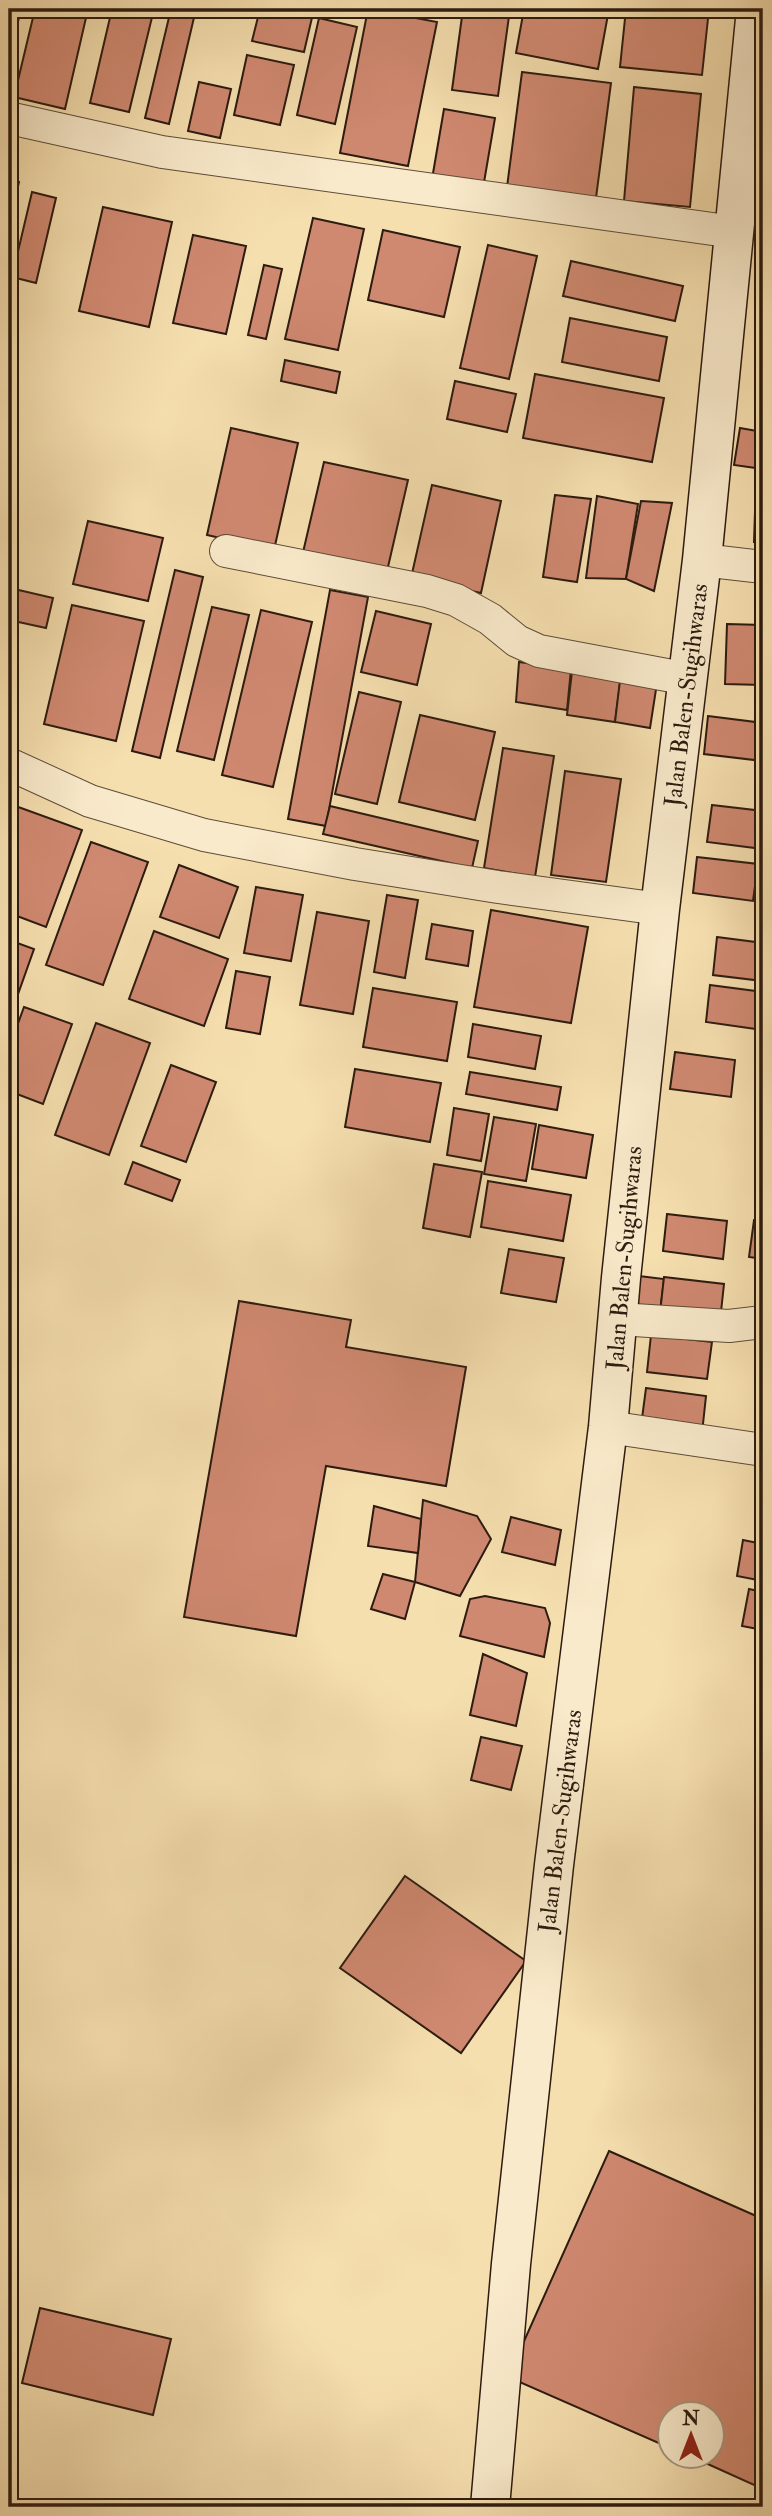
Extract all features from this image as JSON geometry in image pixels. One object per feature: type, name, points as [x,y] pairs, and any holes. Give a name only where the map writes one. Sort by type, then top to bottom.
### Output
[{"type":"street","name":"Jalan Balen-Sugihwaras","points":[[490,2507],[511,2264],[545,1942],[608,1427],[621,1278],[660,909],[702,560],[734,232],[757,65],[755,9]]},
{"type":"street","points":[[9,118],[162,152],[734,232]]},
{"type":"street","points":[[226,551],[427,591],[456,600],[490,619],[517,641],[539,651],[688,679]]},
{"type":"street","points":[[702,560],[763,567]]},
{"type":"street","points":[[9,764],[90,801],[204,835],[355,864],[534,893],[660,909]]},
{"type":"street","points":[[618,1319],[729,1326],[763,1322]]},
{"type":"street","points":[[608,1427],[763,1450]]},
{"type":"building","points":[[9,9],[21,9],[9,60]]},
{"type":"building","points":[[35,9],[88,9],[65,109],[14,97]]},
{"type":"building","points":[[112,9],[154,9],[129,112],[90,103]]},
{"type":"building","points":[[171,9],[196,9],[169,124],[145,118]]},
{"type":"building","points":[[260,9],[314,9],[304,52],[252,41]]},
{"type":"building","points":[[368,9],[437,22],[408,166],[340,153]]},
{"type":"building","points":[[463,9],[510,9],[498,96],[452,90]]},
{"type":"building","points":[[524,9],[609,9],[598,69],[516,53]]},
{"type":"building","points":[[626,9],[709,9],[702,75],[620,67]]},
{"type":"building","points":[[319,18],[357,27],[335,124],[297,115]]},
{"type":"building","points":[[247,55],[294,65],[280,125],[234,115]]},
{"type":"building","points":[[522,72],[611,83],[596,198],[507,187]]},
{"type":"building","points":[[199,82],[231,89],[220,138],[188,131]]},
{"type":"building","points":[[634,87],[701,94],[690,207],[624,201]]},
{"type":"building","points":[[444,109],[495,118],[482,194],[431,185]]},
{"type":"building","points":[[9,179],[19,182],[9,226]]},
{"type":"building","points":[[32,192],[56,198],[36,283],[12,277]]},
{"type":"building","points":[[103,207],[172,222],[149,327],[79,311]]},
{"type":"building","points":[[313,218],[364,229],[338,350],[285,339]]},
{"type":"building","points":[[383,230],[460,247],[444,317],[368,300]]},
{"type":"building","points":[[193,235],[246,246],[226,334],[173,323]]},
{"type":"building","points":[[488,245],[537,256],[509,379],[460,368]]},
{"type":"building","points":[[571,261],[683,286],[675,321],[563,296]]},
{"type":"building","points":[[264,265],[282,269],[266,339],[248,335]]},
{"type":"building","points":[[570,318],[667,337],[659,381],[562,362]]},
{"type":"building","points":[[285,360],[340,372],[336,393],[281,381]]},
{"type":"building","points":[[535,374],[664,398],[652,462],[523,438]]},
{"type":"building","points":[[455,381],[516,394],[507,432],[447,419]]},
{"type":"building","points":[[231,428],[298,443],[274,550],[207,535]]},
{"type":"building","points":[[740,428],[763,432],[763,469],[734,465]]},
{"type":"building","points":[[324,462],[408,480],[385,580],[301,561]]},
{"type":"building","points":[[756,482],[763,482],[763,543],[754,542]]},
{"type":"building","points":[[432,485],[501,501],[481,593],[411,578]]},
{"type":"building","points":[[555,495],[591,499],[577,582],[543,577]]},
{"type":"building","points":[[597,496],[638,504],[626,579],[586,578]]},
{"type":"building","points":[[641,501],[672,503],[654,591],[626,579]]},
{"type":"building","points":[[88,521],[163,538],[148,601],[73,584]]},
{"type":"building","points":[[175,570],[203,577],[160,758],[132,751]]},
{"type":"building","points":[[10,588],[53,598],[46,628],[9,620]]},
{"type":"building","points":[[330,590],[368,597],[326,826],[288,819]]},
{"type":"building","points":[[72,605],[144,621],[116,741],[44,724]]},
{"type":"building","points":[[212,607],[249,615],[214,760],[177,751]]},
{"type":"building","points":[[261,610],[312,622],[273,787],[222,775]]},
{"type":"building","points":[[376,611],[431,624],[417,685],[361,672]]},
{"type":"building","points":[[727,624],[763,625],[762,685],[725,684]]},
{"type":"building","points":[[519,662],[571,669],[567,710],[516,702]]},
{"type":"building","points":[[573,663],[622,668],[615,722],[567,715]]},
{"type":"building","points":[[621,672],[657,683],[650,728],[615,722]]},
{"type":"building","points":[[359,692],[401,702],[377,804],[335,794]]},
{"type":"building","points":[[420,715],[495,732],[475,820],[399,802]]},
{"type":"building","points":[[708,716],[763,723],[763,761],[704,754]]},
{"type":"building","points":[[503,748],[554,756],[535,877],[484,868]]},
{"type":"building","points":[[565,771],[621,779],[606,882],[551,875]]},
{"type":"building","points":[[10,804],[82,830],[46,927],[9,913]]},
{"type":"building","points":[[712,805],[763,811],[763,849],[707,842]]},
{"type":"building","points":[[330,806],[478,841],[472,868],[323,834]]},
{"type":"building","points":[[91,842],[148,862],[103,985],[46,965]]},
{"type":"building","points":[[697,857],[758,864],[753,901],[693,893]]},
{"type":"building","points":[[179,865],[238,887],[219,938],[160,917]]},
{"type":"building","points":[[256,887],[303,895],[291,961],[244,953]]},
{"type":"building","points":[[387,895],[418,900],[405,978],[374,972]]},
{"type":"building","points":[[491,910],[588,927],[571,1023],[474,1007]]},
{"type":"building","points":[[317,912],[369,921],[353,1014],[300,1005]]},
{"type":"building","points":[[432,924],[473,931],[468,966],[426,959]]},
{"type":"building","points":[[154,931],[228,959],[204,1026],[129,999]]},
{"type":"building","points":[[717,937],[763,943],[763,981],[713,975]]},
{"type":"building","points":[[9,940],[34,949],[17,997],[9,994]]},
{"type":"building","points":[[236,971],[270,977],[260,1034],[226,1028]]},
{"type":"building","points":[[710,985],[763,992],[763,1030],[706,1022]]},
{"type":"building","points":[[373,988],[457,1002],[447,1061],[363,1047]]},
{"type":"building","points":[[24,1007],[72,1024],[43,1104],[9,1091],[9,1048]]},
{"type":"building","points":[[96,1023],[150,1043],[109,1155],[55,1135]]},
{"type":"building","points":[[473,1024],[541,1036],[535,1069],[468,1057]]},
{"type":"building","points":[[675,1052],[735,1060],[731,1097],[670,1089]]},
{"type":"building","points":[[171,1065],[216,1082],[186,1162],[141,1146]]},
{"type":"building","points":[[355,1069],[441,1083],[430,1142],[345,1127]]},
{"type":"building","points":[[470,1072],[561,1087],[557,1110],[466,1094]]},
{"type":"building","points":[[454,1108],[489,1114],[481,1161],[447,1155]]},
{"type":"building","points":[[494,1117],[536,1124],[526,1181],[484,1174]]},
{"type":"building","points":[[539,1125],[593,1135],[586,1178],[532,1169]]},
{"type":"building","points":[[133,1162],[180,1180],[172,1201],[125,1184]]},
{"type":"building","points":[[434,1164],[482,1172],[470,1237],[423,1228]]},
{"type":"building","points":[[763,1167],[763,1205],[757,1204]]},
{"type":"building","points":[[488,1181],[571,1195],[563,1241],[481,1227]]},
{"type":"building","points":[[667,1214],[727,1221],[723,1259],[663,1251]]},
{"type":"building","points":[[754,1220],[763,1221],[763,1259],[749,1257]]},
{"type":"building","points":[[509,1249],[564,1258],[556,1302],[501,1293]]},
{"type":"building","points":[[639,1276],[664,1279],[660,1313],[634,1310]]},
{"type":"building","points":[[664,1277],[724,1284],[720,1321],[660,1313]]},
{"type":"building","points":[[239,1301],[351,1320],[346,1347],[466,1367],[446,1486],[326,1466],[296,1636],[184,1617]]},
{"type":"building","points":[[651,1335],[712,1342],[707,1379],[647,1372]]},
{"type":"building","points":[[763,1375],[763,1413],[758,1412]]},
{"type":"building","points":[[646,1388],[706,1396],[702,1433],[641,1426]]},
{"type":"building","points":[[423,1500],[477,1516],[491,1539],[460,1596],[415,1582]]},
{"type":"building","points":[[374,1506],[421,1519],[418,1553],[368,1546]]},
{"type":"building","points":[[511,1517],[561,1530],[555,1565],[502,1552]]},
{"type":"building","points":[[743,1540],[763,1544],[763,1581],[737,1576]]},
{"type":"building","points":[[383,1574],[415,1582],[405,1619],[371,1609]]},
{"type":"building","points":[[749,1589],[763,1592],[763,1630],[742,1626]]},
{"type":"building","points":[[485,1596],[545,1608],[550,1623],[544,1657],[460,1636],[470,1599]]},
{"type":"building","points":[[483,1654],[527,1673],[516,1726],[470,1715]]},
{"type":"building","points":[[481,1737],[522,1746],[511,1790],[471,1780]]},
{"type":"building","points":[[405,1876],[526,1961],[461,2053],[340,1968]]},
{"type":"building","points":[[609,2151],[763,2219],[763,2489],[721,2470],[726,2470],[726,2400],[656,2400],[656,2442],[508,2377]]},
{"type":"building","points":[[40,2308],[171,2339],[153,2415],[22,2383]]}]
